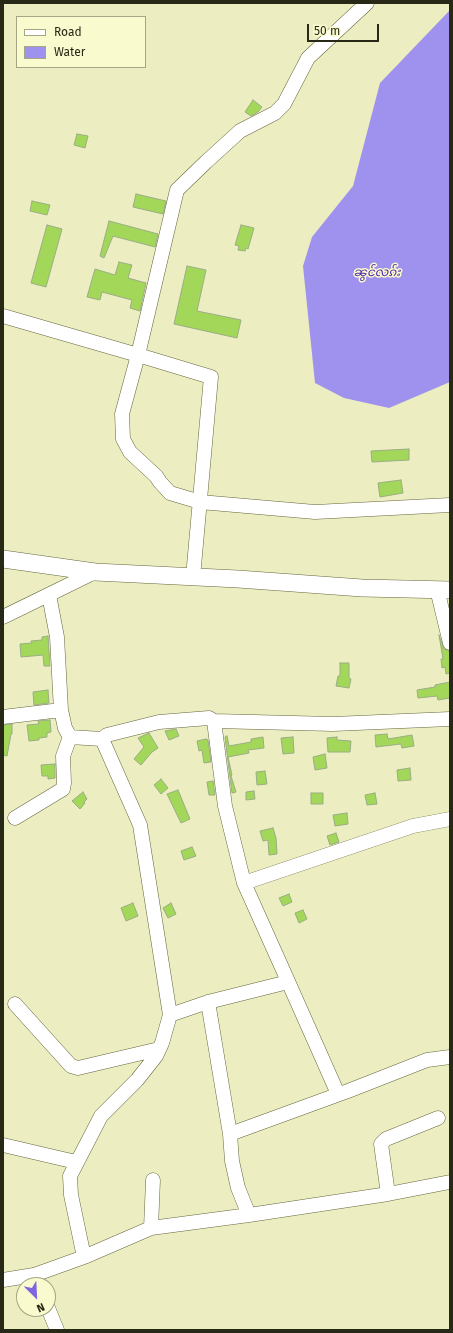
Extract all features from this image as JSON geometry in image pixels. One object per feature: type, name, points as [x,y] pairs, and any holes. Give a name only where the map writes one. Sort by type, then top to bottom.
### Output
[{"type":"main road","points":[[3,559],[95,572],[362,588],[444,590]]},
{"type":"street","points":[[367,3],[308,58],[284,104],[275,113],[240,131],[177,190],[138,355],[122,414],[123,439],[130,452],[156,476],[170,493],[200,502],[315,512],[450,505]]},
{"type":"street","points":[[3,316],[211,378],[193,577]]},
{"type":"street","points":[[3,617],[95,572]]},
{"type":"street","points":[[444,590],[450,643]]},
{"type":"street","points":[[15,818],[63,789],[63,756],[70,737],[65,728],[61,710],[57,636],[49,595]]},
{"type":"street","points":[[3,717],[61,710]]},
{"type":"street","points":[[70,737],[102,739],[107,735],[159,722],[209,718],[214,721],[333,724],[450,719]]},
{"type":"street","points":[[214,721],[225,806],[244,883],[338,1094]]},
{"type":"street","points":[[84,1257],[71,1195],[70,1176],[101,1116],[137,1080],[156,1056],[162,1043],[170,1015],[140,825],[102,739]]},
{"type":"street","points":[[244,883],[413,826],[450,819]]},
{"type":"street","points":[[170,1015],[208,1002],[284,983],[287,979]]},
{"type":"street","points":[[208,1002],[230,1134],[232,1161],[238,1188],[249,1215]]},
{"type":"street","points":[[15,1004],[71,1066],[78,1068],[159,1049]]},
{"type":"street","points":[[230,1134],[427,1060],[450,1057]]},
{"type":"street","points":[[388,1194],[381,1144],[386,1139],[438,1118]]},
{"type":"street","points":[[3,1145],[76,1162]]},
{"type":"street","points":[[151,1228],[153,1180]]},
{"type":"street","points":[[42,1277],[151,1228],[388,1194],[450,1182]]},
{"type":"street","points":[[3,1280],[16,1280]]},
{"type":"street","points":[[52,1317],[57,1330]]},
{"type":"water","name":"ၼွင်လၵ်း","points":[[450,10],[450,382],[389,408],[344,398],[315,383],[303,266],[312,237],[353,186],[380,83]]},
{"type":"building","points":[[253,100],[262,107],[258,112],[251,116],[245,112]]},
{"type":"building","points":[[77,134],[88,136],[85,148],[74,145]]},
{"type":"building","points":[[136,194],[166,201],[163,214],[133,207]]},
{"type":"building","points":[[32,201],[50,205],[47,215],[30,211]]},
{"type":"building","points":[[109,221],[158,234],[155,247],[113,236],[104,258],[100,256]]},
{"type":"building","points":[[47,225],[62,229],[46,287],[31,283]]},
{"type":"building","points":[[241,225],[254,228],[248,249],[246,248],[245,251],[238,250],[239,246],[235,245]]},
{"type":"building","points":[[119,262],[132,265],[128,278],[146,283],[140,311],[130,308],[132,300],[102,292],[100,300],[87,297],[95,269],[115,275]]},
{"type":"building","points":[[187,266],[206,270],[197,311],[241,320],[237,338],[174,324]]},
{"type":"building","points":[[409,449],[409,460],[372,462],[371,451]]},
{"type":"building","points":[[401,480],[403,493],[380,497],[378,483]]},
{"type":"building","points":[[439,635],[444,649],[450,651],[450,673],[446,674],[445,667],[442,668],[441,659],[443,659]]},
{"type":"building","points":[[48,636],[50,666],[44,666],[43,655],[21,657],[20,644],[32,643],[31,641],[42,640],[42,637]]},
{"type":"building","points":[[340,663],[349,663],[349,678],[351,679],[349,688],[336,686],[338,676],[340,676]]},
{"type":"building","points":[[450,682],[450,698],[438,700],[437,696],[418,698],[417,690],[435,687],[435,685]]},
{"type":"building","points":[[48,690],[49,703],[34,705],[33,692]]},
{"type":"building","points":[[50,720],[51,732],[47,733],[47,737],[29,741],[27,725],[39,724],[38,721]]},
{"type":"building","points":[[12,724],[12,734],[7,756],[3,755],[3,725]]},
{"type":"building","points":[[176,729],[179,736],[169,740],[165,731]]},
{"type":"building","points":[[149,733],[158,748],[152,752],[141,765],[134,759],[144,747],[138,738]]},
{"type":"building","points":[[387,734],[388,739],[412,735],[414,746],[402,748],[401,744],[376,747],[375,735]]},
{"type":"building","points":[[227,736],[229,746],[251,742],[251,739],[263,737],[264,748],[248,750],[249,753],[228,757],[231,776],[236,792],[232,793],[225,737]]},
{"type":"building","points":[[293,737],[294,753],[283,754],[281,738]]},
{"type":"building","points":[[337,737],[337,740],[351,741],[350,752],[328,752],[327,738]]},
{"type":"building","points":[[208,740],[211,762],[204,763],[202,750],[199,751],[197,741]]},
{"type":"building","points":[[325,754],[327,768],[315,770],[313,757]]},
{"type":"building","points":[[55,764],[55,778],[48,779],[48,776],[42,776],[41,765]]},
{"type":"building","points":[[410,768],[411,780],[398,781],[397,770]]},
{"type":"building","points":[[265,771],[267,784],[257,785],[256,772]]},
{"type":"building","points":[[161,779],[168,788],[161,794],[154,785]]},
{"type":"building","points":[[213,781],[215,795],[209,795],[207,782]]},
{"type":"building","points":[[178,790],[190,819],[181,823],[167,794]]},
{"type":"building","points":[[254,791],[255,799],[246,800],[246,792]]},
{"type":"building","points":[[83,792],[87,799],[80,809],[72,801]]},
{"type":"building","points":[[311,793],[323,793],[323,804],[311,804]]},
{"type":"building","points":[[375,793],[377,804],[367,805],[365,795]]},
{"type":"building","points":[[347,813],[348,824],[335,826],[333,815]]},
{"type":"building","points":[[273,828],[276,838],[277,854],[269,855],[268,840],[263,841],[260,831]]},
{"type":"building","points":[[336,833],[339,842],[330,845],[327,836]]},
{"type":"building","points":[[192,847],[196,856],[184,860],[181,851]]},
{"type":"building","points":[[289,894],[292,902],[283,906],[279,898]]},
{"type":"building","points":[[133,903],[138,916],[126,921],[121,908]]},
{"type":"building","points":[[171,903],[176,914],[168,918],[163,908]]},
{"type":"building","points":[[303,910],[307,919],[299,923],[295,913]]}]
